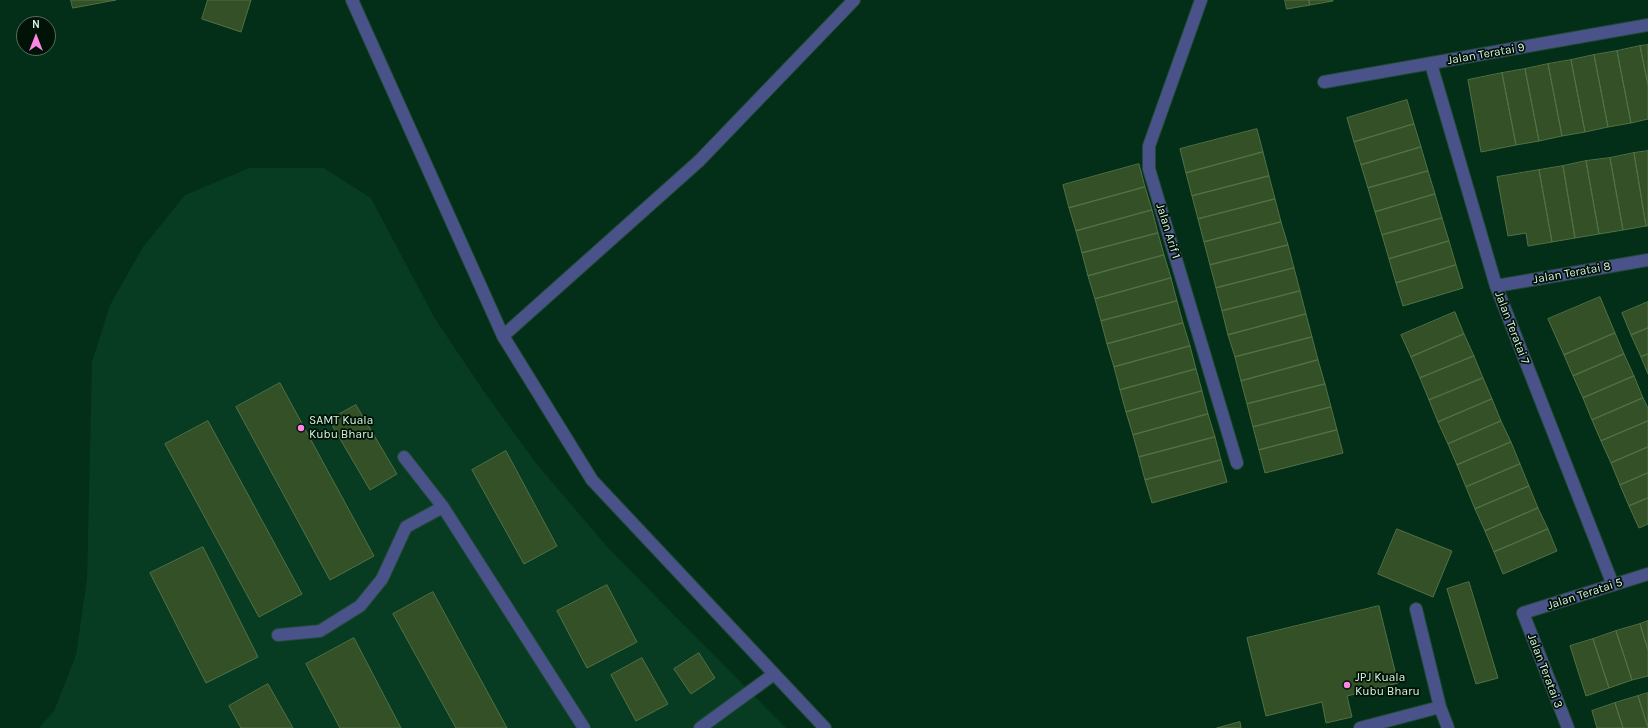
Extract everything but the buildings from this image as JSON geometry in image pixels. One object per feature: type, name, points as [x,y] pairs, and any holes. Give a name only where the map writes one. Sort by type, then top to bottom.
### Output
[{"type":"street","points":[[352,0],[503,336],[592,480],[825,728]]},
{"type":"street","points":[[503,336],[700,161],[854,0]]},
{"type":"street","name":"Jalan Arif 1","points":[[1201,0],[1149,146],[1149,169],[1237,464]]},
{"type":"street","name":"Jalan Teratai 9","points":[[1324,82],[1648,25]]},
{"type":"street","name":"Jalan Teratai 7","points":[[1431,64],[1496,286],[1613,585]]},
{"type":"street","name":"Jalan Teratai 8","points":[[1496,286],[1648,260]]},
{"type":"street","points":[[404,457],[443,507],[584,728]]},
{"type":"street","points":[[278,634],[320,631],[360,606],[382,579],[406,527],[443,507]]},
{"type":"street","name":"Jalan Teratai 5","points":[[1523,613],[1648,574]]},
{"type":"street","points":[[1416,609],[1440,707],[1448,728]]},
{"type":"street","name":"Jalan Teratai 3","points":[[1523,613],[1568,728]]},
{"type":"street","points":[[700,728],[774,674]]},
{"type":"street","points":[[1360,728],[1440,707]]},
{"type":"shaded area","name":"SAMT Kuala Kubu Bharu","points":[[249,168],[324,168],[371,198],[434,317],[485,393],[536,463],[610,550],[786,728],[39,728],[54,711],[76,655],[87,578],[92,362],[110,305],[143,247],[185,195]]},
{"type":"place","name":"SAMT Kuala Kubu Bharu","points":[[301,428]]},
{"type":"place","name":"JPJ Kuala Kubu Bharu","points":[[1347,685]]}]
